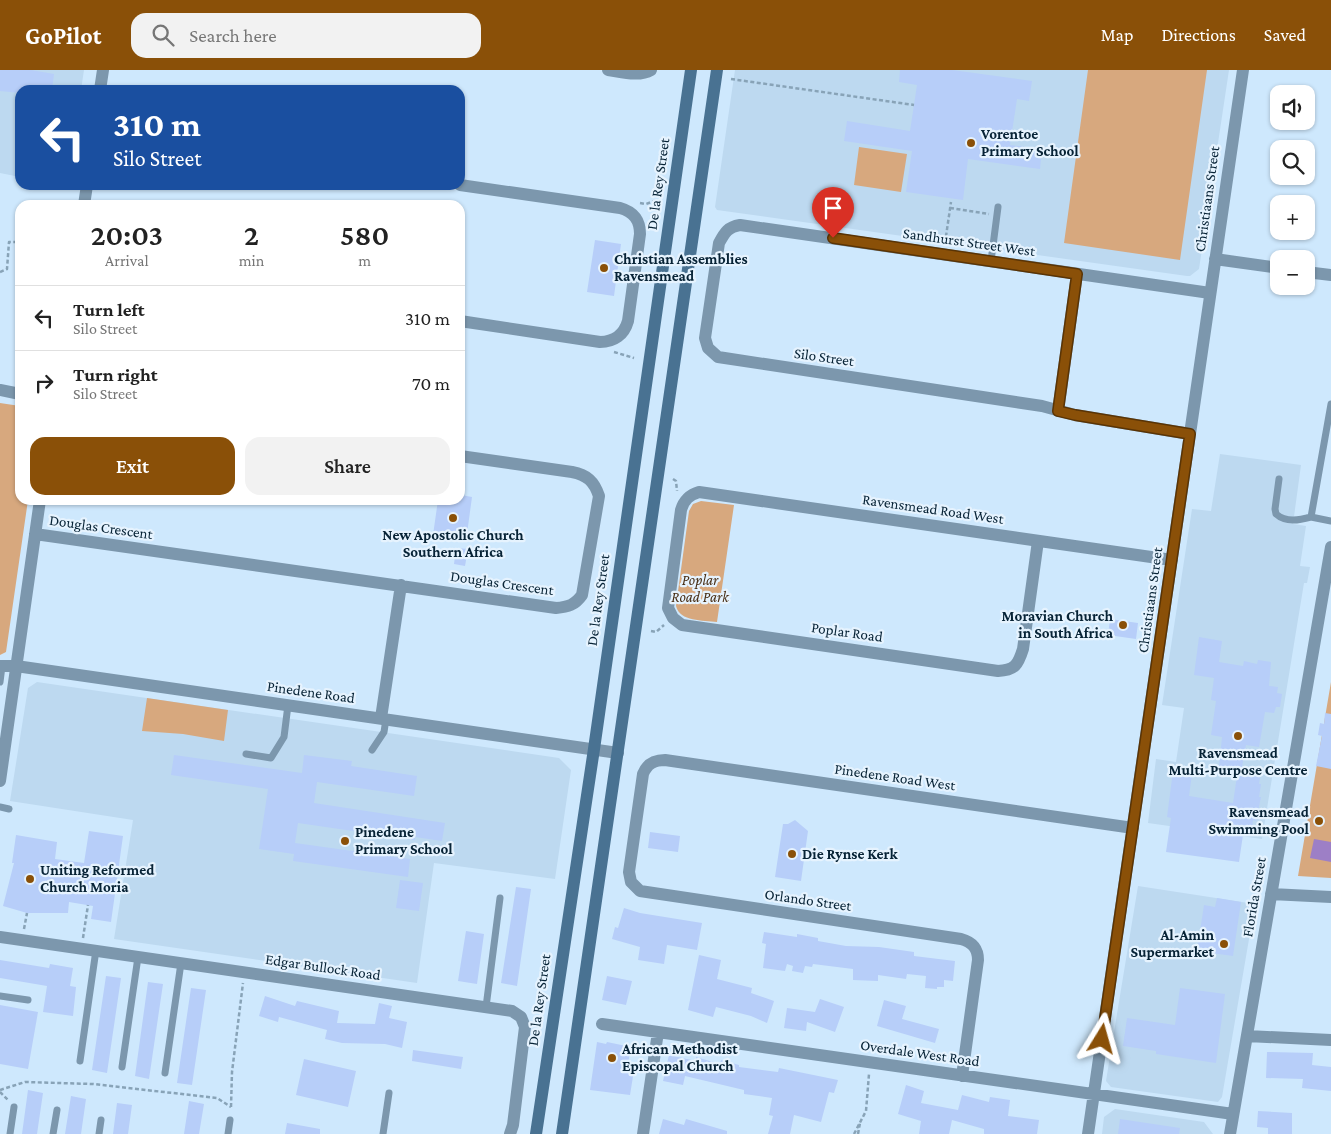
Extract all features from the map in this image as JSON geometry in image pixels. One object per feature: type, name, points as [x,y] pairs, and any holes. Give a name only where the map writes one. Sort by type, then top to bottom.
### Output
[{"type":"main road","name":"De la Rey Street","points":[[536,1134],[594,750],[691,70]]},
{"type":"main road","points":[[562,1134],[716,70]]},
{"type":"street","points":[[101,85],[103,70]]},
{"type":"street","points":[[608,70],[638,74],[651,70]]},
{"type":"street","name":"Christiaans Street","points":[[1088,1134],[1243,70]]},
{"type":"street","points":[[465,186],[620,208],[635,216],[640,228],[640,234],[628,321],[623,332],[615,339],[600,342],[465,322]]},
{"type":"street","name":"Sandhurst Street West","points":[[725,230],[740,225],[1210,293]]},
{"type":"street","name":"Silo Street","points":[[725,230],[719,242],[705,338],[708,348],[718,357],[1042,406],[1075,415],[1190,434]]},
{"type":"street","points":[[1215,259],[1270,267]]},
{"type":"street","points":[[1315,273],[1331,275]]},
{"type":"street","points":[[1058,411],[1077,274]]},
{"type":"street","points":[[0,390],[15,393]]},
{"type":"street","name":"Douglas Crescent","points":[[35,534],[556,608],[576,603],[582,595],[599,496],[591,480],[582,474],[572,472],[465,457]]},
{"type":"street","name":"Ravensmead Road West","points":[[683,497],[705,492],[1172,560]]},
{"type":"street","name":"Poplar Road","points":[[683,497],[668,608],[673,618],[682,625],[998,671],[1014,667],[1020,659],[1038,541]]},
{"type":"street","points":[[0,781],[39,505]]},
{"type":"street","name":"Florida Street","points":[[1230,1134],[1271,894],[1325,615],[1331,546]]},
{"type":"street","points":[[383,719],[401,585]]},
{"type":"street","name":"Pinedene Road","points":[[1,666],[16,666],[618,753]]},
{"type":"street","name":"Pinedene Road West","points":[[652,763],[665,760],[1133,828]]},
{"type":"street","name":"Orlando Street","points":[[652,763],[643,774],[629,872],[631,882],[640,891],[962,939],[974,945],[978,954],[978,960],[962,1076]]},
{"type":"street","points":[[1271,894],[1331,897]]},
{"type":"street","name":"Edgar Bullock Road","points":[[0,936],[512,1011],[521,1017],[525,1027],[513,1125],[510,1134]]},
{"type":"street","name":"Overdale West Road","points":[[602,1024],[1233,1114]]},
{"type":"street","points":[[643,1134],[658,1032]]},
{"type":"street","points":[[1247,1036],[1331,1040]]},
{"type":"lane","points":[[991,261],[998,207]]},
{"type":"lane","points":[[1312,517],[1331,404]]},
{"type":"lane","points":[[1279,480],[1276,514],[1283,518],[1299,521],[1312,517],[1331,521]]},
{"type":"lane","points":[[0,682],[1,666]]},
{"type":"lane","points":[[246,754],[271,758],[284,737],[288,705]]},
{"type":"lane","points":[[372,750],[384,732],[383,719]]},
{"type":"lane","points":[[0,808],[9,809]]},
{"type":"lane","points":[[486,1007],[500,898]]},
{"type":"lane","points":[[80,1061],[96,950]]},
{"type":"lane","points":[[122,1067],[138,956]]},
{"type":"lane","points":[[165,1073],[180,963]]},
{"type":"lane","points":[[0,996],[28,1000]]},
{"type":"lane","points":[[383,1134],[389,1093]]},
{"type":"lane","points":[[10,1134],[14,1107]]},
{"type":"lane","points":[[53,1134],[57,1110]]},
{"type":"lane","points":[[99,1134],[101,1120]]},
{"type":"lane","points":[[228,1134],[230,1120]]},
{"type":"path","points":[[731,79],[914,105]]},
{"type":"path","points":[[637,203],[646,204],[658,200]]},
{"type":"path","points":[[945,247],[951,202]]},
{"type":"path","points":[[950,208],[997,215]]},
{"type":"path","points":[[0,272],[7,269],[9,242],[15,242]]},
{"type":"path","points":[[608,350],[634,358]]},
{"type":"path","points":[[673,479],[676,481],[683,497]]},
{"type":"path","points":[[651,631],[656,632],[667,623]]},
{"type":"path","points":[[82,948],[88,905]]},
{"type":"path","points":[[230,1120],[233,1063],[244,972]]},
{"type":"path","points":[[854,1134],[866,1111],[871,1062]]},
{"type":"path","points":[[0,1090],[25,1082],[92,1084],[217,1098],[232,1107]]},
{"type":"path","points":[[858,1134],[861,1120]]},
{"type":"shaded area","points":[[0,70],[84,70],[82,85],[15,85],[15,176],[0,173]]},
{"type":"shaded area","name":"Vorentoe Primary School","points":[[735,70],[1229,70],[1199,269],[1190,276],[1187,276],[717,210],[715,207]]},
{"type":"shaded area","points":[[1220,454],[1301,465],[1293,524],[1306,526],[1300,566],[1310,567],[1307,583],[1304,583],[1262,839],[1148,823],[1156,759],[1176,762],[1184,708],[1162,705],[1192,509],[1211,511]]},
{"type":"shaded area","name":"Pinedene Primary School","points":[[37,682],[559,758],[571,770],[555,879],[434,863],[417,983],[114,939],[133,820],[10,801],[28,688]]},
{"type":"shaded area","points":[[1314,839],[1331,842],[1331,862],[1310,858]]},
{"type":"shaded area","points":[[1138,886],[1255,904],[1222,1097],[1218,1102],[1111,1087],[1106,1081]]},
{"type":"shaded area","points":[[1115,1109],[1204,1122],[1213,1134],[1102,1134],[1104,1117]]},
{"type":"green space","points":[[1088,70],[1207,70],[1180,260],[1064,243]]},
{"type":"green space","points":[[859,147],[907,154],[901,192],[854,185]]},
{"type":"green space","points":[[0,403],[15,405],[15,505],[27,505],[6,652],[0,655]]},
{"type":"green space","name":"Poplar Road Park","points":[[701,501],[734,505],[717,622],[687,618],[678,611],[676,606],[689,511],[693,504]]},
{"type":"green space","name":"Ravensmead Swimming Pool","points":[[1331,682],[1331,878],[1298,876]]},
{"type":"green space","points":[[147,698],[228,710],[224,741],[183,734],[142,731]]},
{"type":"building","points":[[0,70],[31,70],[54,74],[53,85],[15,85],[15,92],[0,91]]},
{"type":"building","points":[[900,70],[952,70],[1032,81],[1029,101],[1017,99],[1010,145],[1042,149],[1040,169],[968,159],[963,200],[906,192],[912,151],[844,141],[847,121],[910,131],[917,85],[899,82]]},
{"type":"building","name":"Christian Assemblies Ravensmead","points":[[595,240],[621,244],[614,296],[587,292]]},
{"type":"building","name":"New Apostolic Church Southern Africa","points":[[465,496],[472,497],[466,541],[433,535],[437,505],[465,505]]},
{"type":"building","points":[[456,548],[468,549],[465,566],[454,564]]},
{"type":"building","name":"Moravian Church in South Africa","points":[[1110,619],[1138,623],[1136,639],[1108,635]]},
{"type":"building","name":"Ravensmead Multi-Purpose Centre","points":[[1199,637],[1222,641],[1219,662],[1243,666],[1244,661],[1257,664],[1258,660],[1271,662],[1269,686],[1278,687],[1277,693],[1282,694],[1280,707],[1276,707],[1274,713],[1265,712],[1259,747],[1246,745],[1242,767],[1261,770],[1259,797],[1261,797],[1256,821],[1253,820],[1252,829],[1244,828],[1239,862],[1166,852],[1171,818],[1167,817],[1173,771],[1192,774],[1189,796],[1233,803],[1238,769],[1219,766],[1222,737],[1211,735],[1216,701],[1211,700],[1214,678],[1194,675]]},
{"type":"building","points":[[1325,713],[1331,714],[1331,769],[1316,766],[1322,736],[1318,735],[1320,723],[1324,724]]},
{"type":"building","points":[[174,755],[302,773],[304,755],[352,761],[351,766],[417,776],[414,796],[317,782],[314,803],[445,823],[442,841],[415,837],[415,840],[298,823],[295,843],[410,859],[408,877],[293,861],[294,854],[259,849],[268,789],[171,775]]},
{"type":"building","name":"Die Rynse Kerk","points":[[795,820],[808,831],[801,881],[775,877],[783,824],[788,824]]},
{"type":"building","points":[[89,831],[123,836],[111,922],[91,919],[93,906],[69,902],[68,913],[27,913],[3,906],[14,863],[12,863],[16,835],[57,842],[55,859],[84,863]]},
{"type":"building","points":[[650,832],[680,836],[678,852],[648,848]]},
{"type":"building","points":[[400,880],[423,883],[419,911],[396,908]]},
{"type":"building","points":[[516,887],[531,889],[517,986],[501,983]]},
{"type":"building","points":[[1217,898],[1241,902],[1233,956],[1197,951],[1204,905],[1215,907]]},
{"type":"building","points":[[624,908],[640,913],[702,923],[697,950],[667,945],[664,964],[638,960],[640,947],[612,939],[615,927],[618,928]]},
{"type":"building","points":[[466,931],[484,934],[477,984],[458,981]]},
{"type":"building","points":[[764,932],[797,937],[797,934],[818,938],[818,941],[846,946],[879,947],[914,952],[914,956],[955,961],[953,981],[944,980],[944,987],[937,987],[937,989],[925,988],[926,976],[907,974],[906,979],[878,975],[878,981],[853,980],[853,969],[813,964],[812,967],[805,966],[803,973],[792,971],[793,966],[787,964],[785,971],[763,968],[766,944],[762,943]]},
{"type":"building","points":[[699,955],[721,960],[717,979],[752,988],[751,993],[774,1001],[767,1023],[751,1016],[716,1007],[713,1017],[688,1010]]},
{"type":"building","points":[[0,960],[49,968],[50,964],[73,968],[70,986],[76,987],[73,1016],[43,1012],[47,986],[0,978]]},
{"type":"building","points":[[106,976],[121,978],[107,1073],[92,1070]]},
{"type":"building","points":[[607,976],[632,981],[626,1005],[602,1000]]},
{"type":"building","points":[[148,982],[163,984],[149,1079],[135,1076]]},
{"type":"building","points":[[191,988],[206,990],[192,1085],[177,1083]]},
{"type":"building","points":[[1180,988],[1225,994],[1216,1063],[1156,1054],[1156,1051],[1123,1046],[1127,1018],[1175,1025]]},
{"type":"building","points":[[265,996],[295,1006],[297,1001],[339,1011],[337,1023],[375,1024],[379,1003],[392,1006],[389,1018],[407,1022],[402,1048],[385,1044],[342,1043],[325,1039],[327,1030],[279,1017],[278,1022],[259,1016]]},
{"type":"building","points":[[820,999],[844,1007],[835,1032],[807,1022],[806,1031],[784,1028],[787,1008],[815,1012]]},
{"type":"building","points":[[884,1000],[906,1006],[902,1019],[939,1029],[935,1043],[877,1026]]},
{"type":"building","points":[[0,1005],[38,1012],[28,1069],[0,1064]]},
{"type":"building","name":"African Methodist Episcopal Church","points":[[597,1042],[631,1047],[627,1069],[634,1070],[630,1095],[590,1090]]},
{"type":"building","points":[[413,1050],[463,1057],[461,1069],[412,1061]]},
{"type":"building","points":[[1267,1052],[1313,1053],[1312,1065],[1331,1067],[1331,1091],[1302,1088],[1303,1079],[1266,1078]]},
{"type":"building","points":[[669,1055],[696,1061],[696,1057],[720,1064],[721,1060],[739,1065],[739,1067],[778,1072],[779,1068],[838,1080],[834,1093],[829,1092],[821,1122],[794,1115],[790,1134],[768,1134],[773,1116],[769,1115],[772,1098],[744,1094],[744,1090],[685,1076],[683,1085],[663,1081]]},
{"type":"building","points":[[304,1059],[356,1071],[348,1107],[296,1095]]},
{"type":"building","points":[[906,1085],[924,1091],[921,1103],[958,1110],[962,1095],[989,1102],[990,1097],[1010,1100],[1008,1116],[1039,1120],[1037,1134],[984,1134],[984,1129],[952,1120],[949,1134],[919,1134],[921,1121],[898,1114]]},
{"type":"building","points":[[28,1090],[43,1093],[37,1134],[22,1134]]},
{"type":"building","points":[[71,1096],[86,1099],[81,1134],[65,1134]]},
{"type":"building","points":[[189,1101],[204,1104],[199,1134],[184,1134]]},
{"type":"building","points":[[117,1103],[132,1105],[128,1134],[113,1134]]},
{"type":"building","points":[[1258,1111],[1292,1113],[1292,1134],[1268,1134],[1268,1128],[1257,1127]]},
{"type":"building","points":[[663,1119],[684,1125],[686,1119],[727,1131],[727,1134],[659,1134]]},
{"type":"building","points":[[1120,1119],[1180,1128],[1179,1134],[1118,1134]]},
{"type":"building","points":[[287,1123],[320,1129],[320,1134],[285,1134]]},
{"type":"place","name":"Vorentoe Primary School","points":[[971,143]]},
{"type":"place","name":"Christian Assemblies Ravensmead","points":[[604,268]]},
{"type":"place","name":"New Apostolic Church Southern Africa","points":[[453,518]]},
{"type":"place","name":"Moravian Church in South Africa","points":[[1123,625]]},
{"type":"place","name":"Ravensmead Multi-Purpose Centre","points":[[1238,736]]},
{"type":"place","name":"Ravensmead Swimming Pool","points":[[1319,821]]},
{"type":"place","name":"Pinedene Primary School","points":[[345,841]]},
{"type":"place","name":"Die Rynse Kerk","points":[[792,854]]},
{"type":"place","name":"Uniting Reformed Church Moria","points":[[30,879]]},
{"type":"place","name":"Al-Amin Supermarket","points":[[1224,944]]},
{"type":"place","name":"African Methodist Episcopal Church","points":[[612,1058]]},
{"type":"route","points":[[833,238],[1077,274],[1058,411],[1190,434],[1102,1039]]}]
